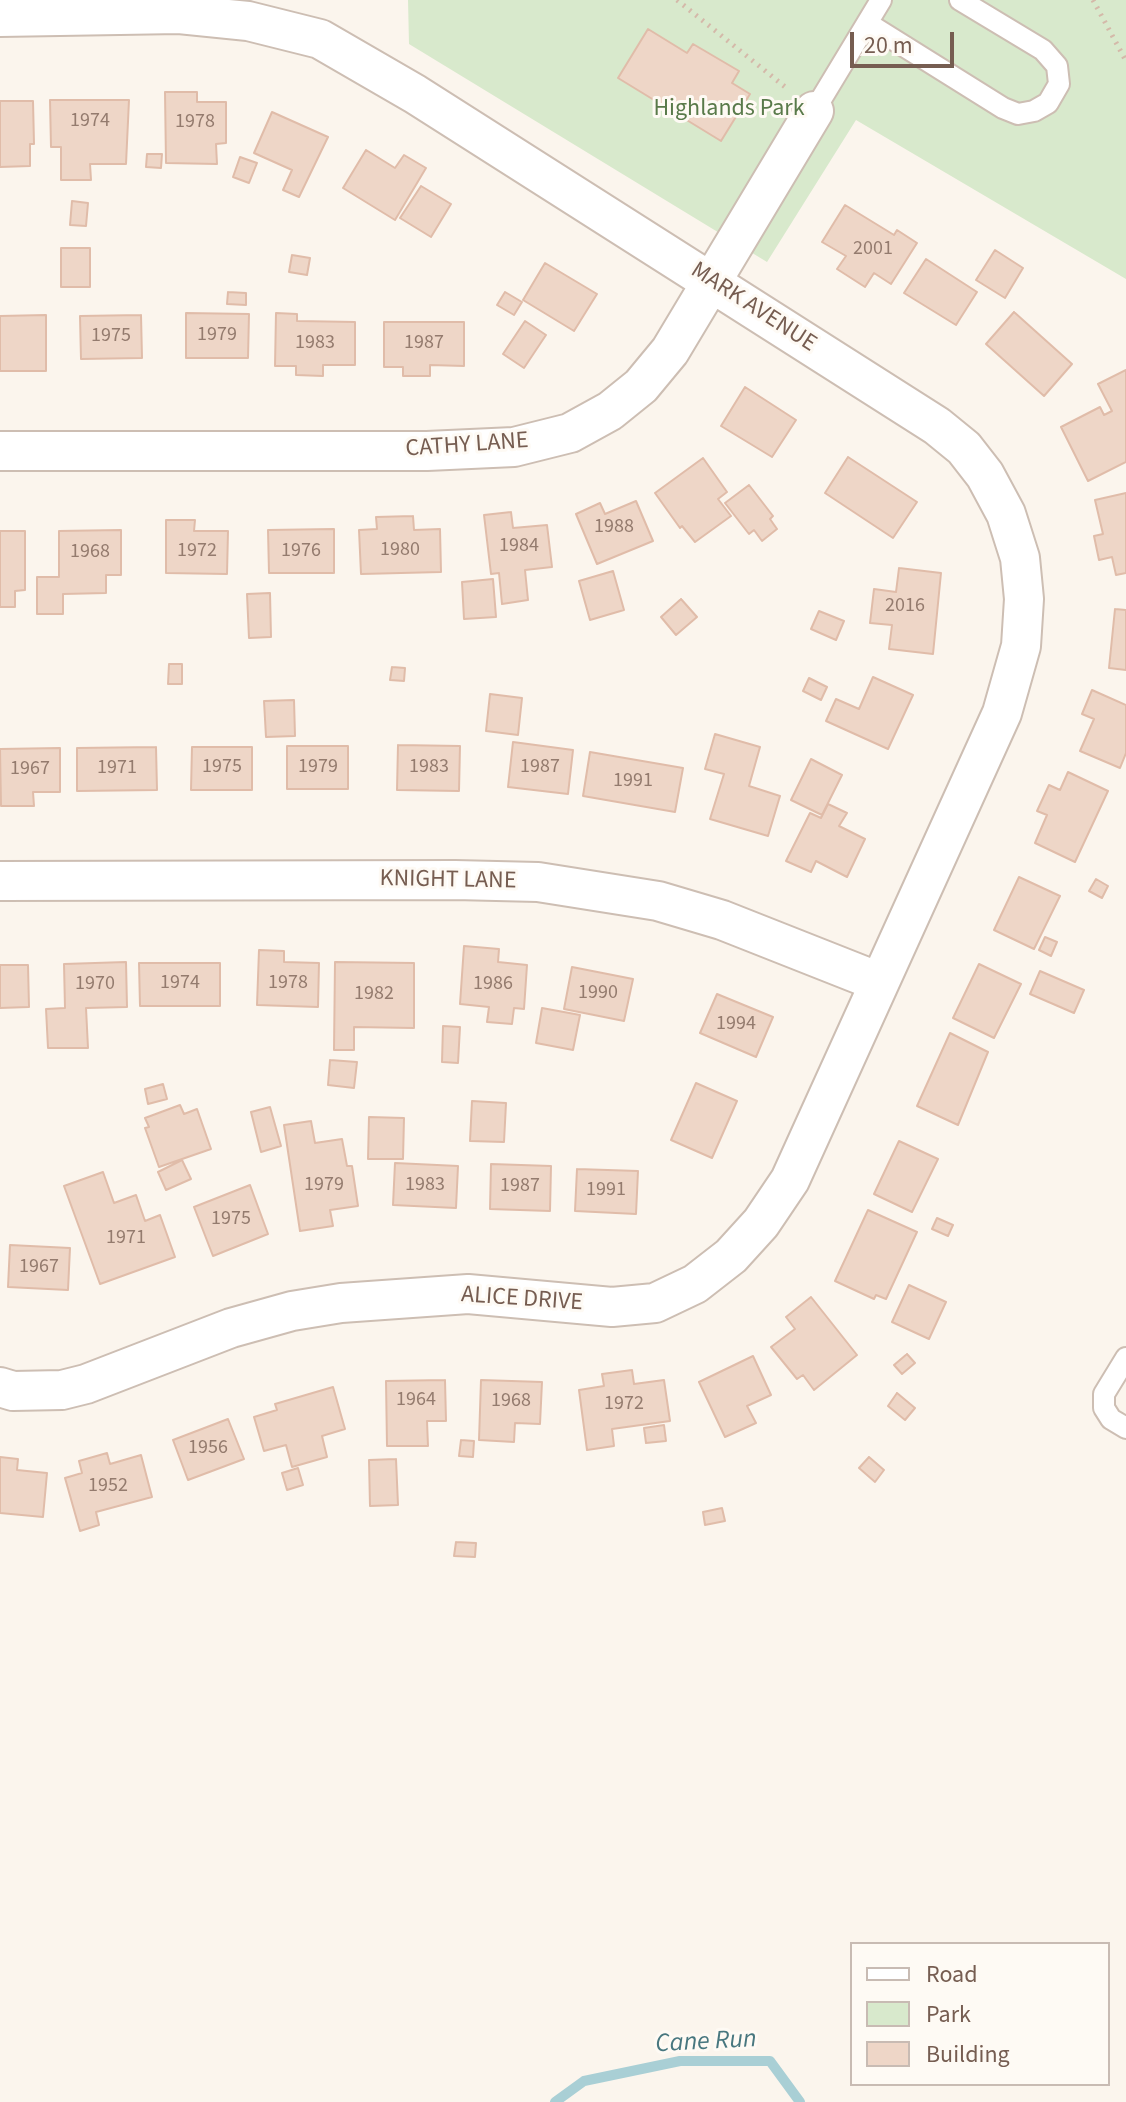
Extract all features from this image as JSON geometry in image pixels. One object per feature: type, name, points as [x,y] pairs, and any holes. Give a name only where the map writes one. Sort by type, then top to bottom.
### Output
[{"type":"street","name":"MARK AVENUE","points":[[0,17],[179,7],[320,39],[415,94],[712,281],[937,426],[964,448],[985,475],[1006,514],[1020,558],[1024,599],[1021,646],[1002,713],[879,982]]},
{"type":"street","name":"CATHY LANE","points":[[0,451],[427,451],[514,447],[570,433],[610,411],[641,386],[670,351],[712,281],[806,104]]},
{"type":"street","name":"KNIGHT LANE","points":[[0,881],[538,882],[658,901],[722,920],[879,982]]},
{"type":"street","name":"ALICE DRIVE","points":[[0,1387],[13,1391],[62,1390],[86,1384],[231,1328],[292,1311],[341,1303],[468,1294],[612,1307],[655,1303],[695,1284],[731,1256],[761,1223],[790,1180],[879,982]]},
{"type":"lane","points":[[806,104],[881,0]]},
{"type":"lane","points":[[867,23],[1003,108],[1018,114],[1034,111],[1048,103],[1059,84],[1057,66],[1043,50],[960,0]]},
{"type":"lane","points":[[1126,1358],[1104,1394],[1104,1408],[1111,1419],[1126,1428]]},
{"type":"path","points":[[677,0],[806,104]]},
{"type":"path","points":[[1093,0],[1126,61]]},
{"type":"green space","name":"Highlands Park","points":[[408,0],[1126,0],[1126,279],[856,120],[767,262],[409,44]]},
{"type":"building","points":[[648,29],[687,53],[693,44],[739,71],[732,83],[750,94],[721,141],[618,78]]},
{"type":"building","points":[[165,92],[197,92],[197,102],[226,102],[226,143],[216,144],[217,164],[166,163]]},
{"type":"building","points":[[50,100],[129,100],[126,164],[90,164],[91,180],[61,180],[61,147],[51,147]]},
{"type":"building","points":[[0,101],[33,101],[34,144],[30,144],[30,166],[0,167]]},
{"type":"building","points":[[272,112],[328,137],[299,197],[283,190],[292,170],[254,153]]},
{"type":"building","points":[[366,150],[395,168],[404,155],[426,168],[395,220],[343,188]]},
{"type":"building","points":[[147,154],[162,154],[161,168],[146,167]]},
{"type":"building","points":[[240,157],[257,163],[249,183],[233,177]]},
{"type":"building","points":[[421,186],[451,204],[431,237],[400,218]]},
{"type":"building","points":[[72,201],[88,203],[86,226],[70,225]]},
{"type":"building","points":[[845,205],[894,235],[897,230],[917,243],[891,284],[874,273],[865,287],[837,269],[846,256],[822,242]]},
{"type":"building","points":[[61,248],[90,248],[90,287],[61,287]]},
{"type":"building","points":[[995,250],[1023,268],[1005,298],[976,280]]},
{"type":"building","points":[[292,255],[310,258],[307,275],[289,272]]},
{"type":"building","points":[[926,259],[977,292],[956,325],[904,293]]},
{"type":"building","points":[[545,263],[597,294],[574,331],[523,300]]},
{"type":"building","points":[[228,292],[246,293],[246,305],[227,304]]},
{"type":"building","points":[[505,292],[522,302],[514,315],[497,305]]},
{"type":"building","points":[[1014,312],[1072,364],[1044,396],[986,344]]},
{"type":"building","points":[[186,313],[249,314],[248,358],[186,358]]},
{"type":"building","points":[[276,313],[297,314],[297,321],[355,322],[355,365],[323,365],[323,376],[296,375],[296,366],[275,366]]},
{"type":"building","points":[[46,315],[46,371],[0,371],[0,316]]},
{"type":"building","points":[[141,315],[142,358],[81,359],[80,316]]},
{"type":"building","points":[[525,321],[546,335],[524,368],[503,354]]},
{"type":"building","points":[[384,322],[464,322],[464,366],[430,365],[430,376],[403,376],[403,367],[384,367]]},
{"type":"building","points":[[1126,370],[1126,462],[1088,481],[1061,427],[1100,407],[1104,415],[1112,411],[1098,384]]},
{"type":"building","points":[[745,387],[796,420],[772,457],[721,426]]},
{"type":"building","points":[[848,457],[917,502],[893,538],[825,493]]},
{"type":"building","points":[[703,458],[727,492],[718,499],[731,516],[695,542],[682,526],[680,528],[655,493]]},
{"type":"building","points":[[749,485],[773,516],[770,519],[777,529],[762,541],[754,530],[749,534],[725,503]]},
{"type":"building","points":[[1126,493],[1126,573],[1116,575],[1112,557],[1099,560],[1094,536],[1103,534],[1095,500]]},
{"type":"building","points":[[636,501],[653,541],[597,564],[576,514],[600,503],[605,514]]},
{"type":"building","points":[[511,512],[513,528],[547,525],[552,567],[525,570],[528,600],[502,604],[499,573],[491,574],[484,515]]},
{"type":"building","points":[[413,516],[414,530],[440,529],[441,572],[361,574],[359,530],[377,529],[376,517]]},
{"type":"building","points":[[166,520],[195,520],[194,531],[228,531],[227,574],[166,573]]},
{"type":"building","points":[[334,529],[334,573],[269,573],[268,530]]},
{"type":"building","points":[[121,530],[121,575],[106,575],[106,593],[63,594],[63,614],[37,614],[37,577],[59,577],[59,531]]},
{"type":"building","points":[[0,531],[25,531],[25,590],[15,591],[15,607],[0,607]]},
{"type":"building","points":[[899,568],[941,573],[933,654],[889,649],[892,625],[870,623],[874,589],[896,592]]},
{"type":"building","points":[[613,571],[624,610],[590,620],[579,581]]},
{"type":"building","points":[[493,579],[496,617],[464,619],[462,582]]},
{"type":"building","points":[[270,593],[271,637],[249,638],[247,594]]},
{"type":"building","points":[[681,599],[697,617],[676,635],[661,617]]},
{"type":"building","points":[[1115,609],[1126,610],[1126,670],[1109,668]]},
{"type":"building","points":[[819,611],[844,621],[836,640],[811,629]]},
{"type":"building","points":[[169,664],[182,664],[182,684],[168,684]]},
{"type":"building","points":[[392,667],[405,668],[404,681],[390,680]]},
{"type":"building","points":[[873,677],[913,695],[888,749],[826,721],[836,699],[859,709]]},
{"type":"building","points":[[809,678],[827,687],[821,700],[803,691]]},
{"type":"building","points":[[1092,690],[1126,705],[1126,753],[1120,768],[1080,751],[1094,719],[1082,714]]},
{"type":"building","points":[[490,694],[522,698],[518,735],[486,731]]},
{"type":"building","points":[[294,700],[295,736],[266,737],[264,701]]},
{"type":"building","points":[[715,734],[760,747],[749,786],[780,796],[768,836],[710,819],[724,774],[705,769]]},
{"type":"building","points":[[513,742],[573,750],[568,794],[508,787]]},
{"type":"building","points":[[398,745],[460,746],[459,791],[397,790]]},
{"type":"building","points":[[287,746],[348,746],[348,789],[287,789]]},
{"type":"building","points":[[156,747],[157,790],[77,791],[77,748]]},
{"type":"building","points":[[192,747],[252,747],[252,790],[191,790]]},
{"type":"building","points":[[60,748],[60,792],[33,792],[34,806],[1,806],[0,749]]},
{"type":"building","points":[[590,752],[683,768],[675,812],[583,796]]},
{"type":"building","points":[[811,759],[842,775],[822,815],[791,800]]},
{"type":"building","points":[[1068,772],[1108,791],[1075,862],[1035,843],[1047,815],[1037,811],[1049,785],[1060,790]]},
{"type":"building","points":[[828,804],[847,813],[839,826],[865,839],[847,877],[816,861],[811,872],[786,861],[810,813],[821,818]]},
{"type":"building","points":[[1019,877],[1060,896],[1034,949],[994,930]]},
{"type":"building","points":[[1096,879],[1108,886],[1102,898],[1089,891]]},
{"type":"building","points":[[1045,937],[1057,942],[1051,956],[1039,950]]},
{"type":"building","points":[[464,946],[499,949],[498,962],[527,965],[524,1009],[514,1008],[512,1024],[487,1022],[489,1007],[460,1004]]},
{"type":"building","points":[[259,950],[284,951],[284,962],[319,963],[318,1007],[257,1005]]},
{"type":"building","points":[[126,962],[127,1007],[86,1008],[88,1048],[48,1048],[46,1009],[65,1008],[64,964]]},
{"type":"building","points":[[335,962],[414,963],[414,1028],[354,1027],[354,1050],[334,1050]]},
{"type":"building","points":[[139,963],[220,963],[220,1006],[140,1006]]},
{"type":"building","points":[[979,964],[1021,984],[994,1038],[953,1018]]},
{"type":"building","points":[[0,965],[28,965],[29,1007],[0,1008]]},
{"type":"building","points":[[572,967],[633,979],[624,1021],[564,1009]]},
{"type":"building","points":[[1040,971],[1084,990],[1074,1013],[1030,994]]},
{"type":"building","points":[[717,994],[773,1017],[756,1057],[700,1033]]},
{"type":"building","points":[[542,1008],[580,1015],[573,1050],[536,1043]]},
{"type":"building","points":[[443,1026],[460,1027],[458,1063],[442,1062]]},
{"type":"building","points":[[950,1033],[988,1052],[958,1125],[917,1106]]},
{"type":"building","points":[[330,1060],[357,1062],[354,1088],[328,1085]]},
{"type":"building","points":[[696,1083],[737,1101],[712,1158],[671,1140]]},
{"type":"building","points":[[163,1084],[167,1099],[148,1104],[145,1089]]},
{"type":"building","points":[[472,1101],[506,1103],[504,1142],[470,1141]]},
{"type":"building","points":[[180,1105],[184,1114],[197,1109],[211,1149],[159,1167],[145,1128],[149,1127],[145,1118]]},
{"type":"building","points":[[270,1107],[281,1146],[261,1152],[251,1112]]},
{"type":"building","points":[[369,1117],[404,1118],[403,1159],[368,1159]]},
{"type":"building","points":[[311,1121],[315,1143],[342,1139],[347,1166],[352,1166],[358,1206],[330,1210],[333,1226],[300,1231],[284,1125]]},
{"type":"building","points":[[899,1141],[938,1159],[912,1212],[874,1194]]},
{"type":"building","points":[[182,1160],[191,1179],[166,1190],[158,1172]]},
{"type":"building","points":[[395,1163],[458,1166],[456,1208],[393,1205]]},
{"type":"building","points":[[491,1164],[551,1166],[550,1211],[490,1209]]},
{"type":"building","points":[[577,1169],[638,1171],[636,1214],[575,1211]]},
{"type":"building","points":[[103,1172],[114,1203],[136,1195],[145,1221],[160,1215],[175,1257],[100,1284],[64,1186]]},
{"type":"building","points":[[250,1185],[268,1234],[213,1256],[194,1207]]},
{"type":"building","points":[[868,1210],[917,1232],[886,1299],[876,1295],[874,1299],[835,1281]]},
{"type":"building","points":[[937,1218],[953,1225],[948,1236],[932,1229]]},
{"type":"building","points":[[10,1245],[70,1248],[68,1290],[8,1287]]},
{"type":"building","points":[[909,1285],[946,1302],[929,1339],[892,1322]]},
{"type":"building","points":[[811,1297],[857,1355],[814,1390],[803,1375],[797,1379],[771,1347],[795,1329],[786,1317]]},
{"type":"building","points":[[907,1354],[915,1363],[902,1374],[894,1365]]},
{"type":"building","points":[[753,1356],[771,1395],[747,1406],[756,1423],[725,1437],[699,1382]]},
{"type":"building","points":[[632,1370],[634,1384],[664,1380],[670,1421],[612,1429],[614,1446],[587,1450],[579,1390],[604,1386],[602,1374]]},
{"type":"building","points":[[445,1380],[446,1421],[427,1421],[428,1446],[387,1446],[386,1381]]},
{"type":"building","points":[[481,1380],[542,1382],[540,1424],[515,1423],[514,1442],[479,1440]]},
{"type":"building","points":[[333,1387],[345,1429],[322,1436],[327,1457],[292,1467],[286,1445],[264,1451],[254,1417],[277,1410],[275,1404]]},
{"type":"building","points":[[897,1393],[915,1408],[905,1420],[888,1406]]},
{"type":"building","points":[[228,1419],[244,1459],[188,1480],[173,1440]]},
{"type":"building","points":[[664,1425],[666,1441],[646,1443],[644,1428]]},
{"type":"building","points":[[461,1440],[474,1441],[473,1457],[459,1456]]},
{"type":"building","points":[[107,1453],[110,1464],[141,1455],[152,1497],[96,1512],[99,1525],[80,1531],[65,1478],[82,1473],[79,1461]]},
{"type":"building","points":[[0,1457],[18,1459],[17,1470],[47,1473],[43,1517],[0,1513]]},
{"type":"building","points":[[869,1457],[884,1470],[875,1482],[859,1468]]},
{"type":"building","points":[[396,1459],[398,1505],[370,1506],[369,1460]]},
{"type":"building","points":[[298,1468],[303,1485],[287,1490],[282,1473]]},
{"type":"building","points":[[722,1508],[725,1521],[705,1525],[703,1512]]},
{"type":"building","points":[[456,1542],[476,1543],[475,1557],[454,1556]]},
{"type":"waterway","name":"Cane Run","points":[[555,2102],[584,2081],[680,2061],[770,2061],[800,2102]]}]
